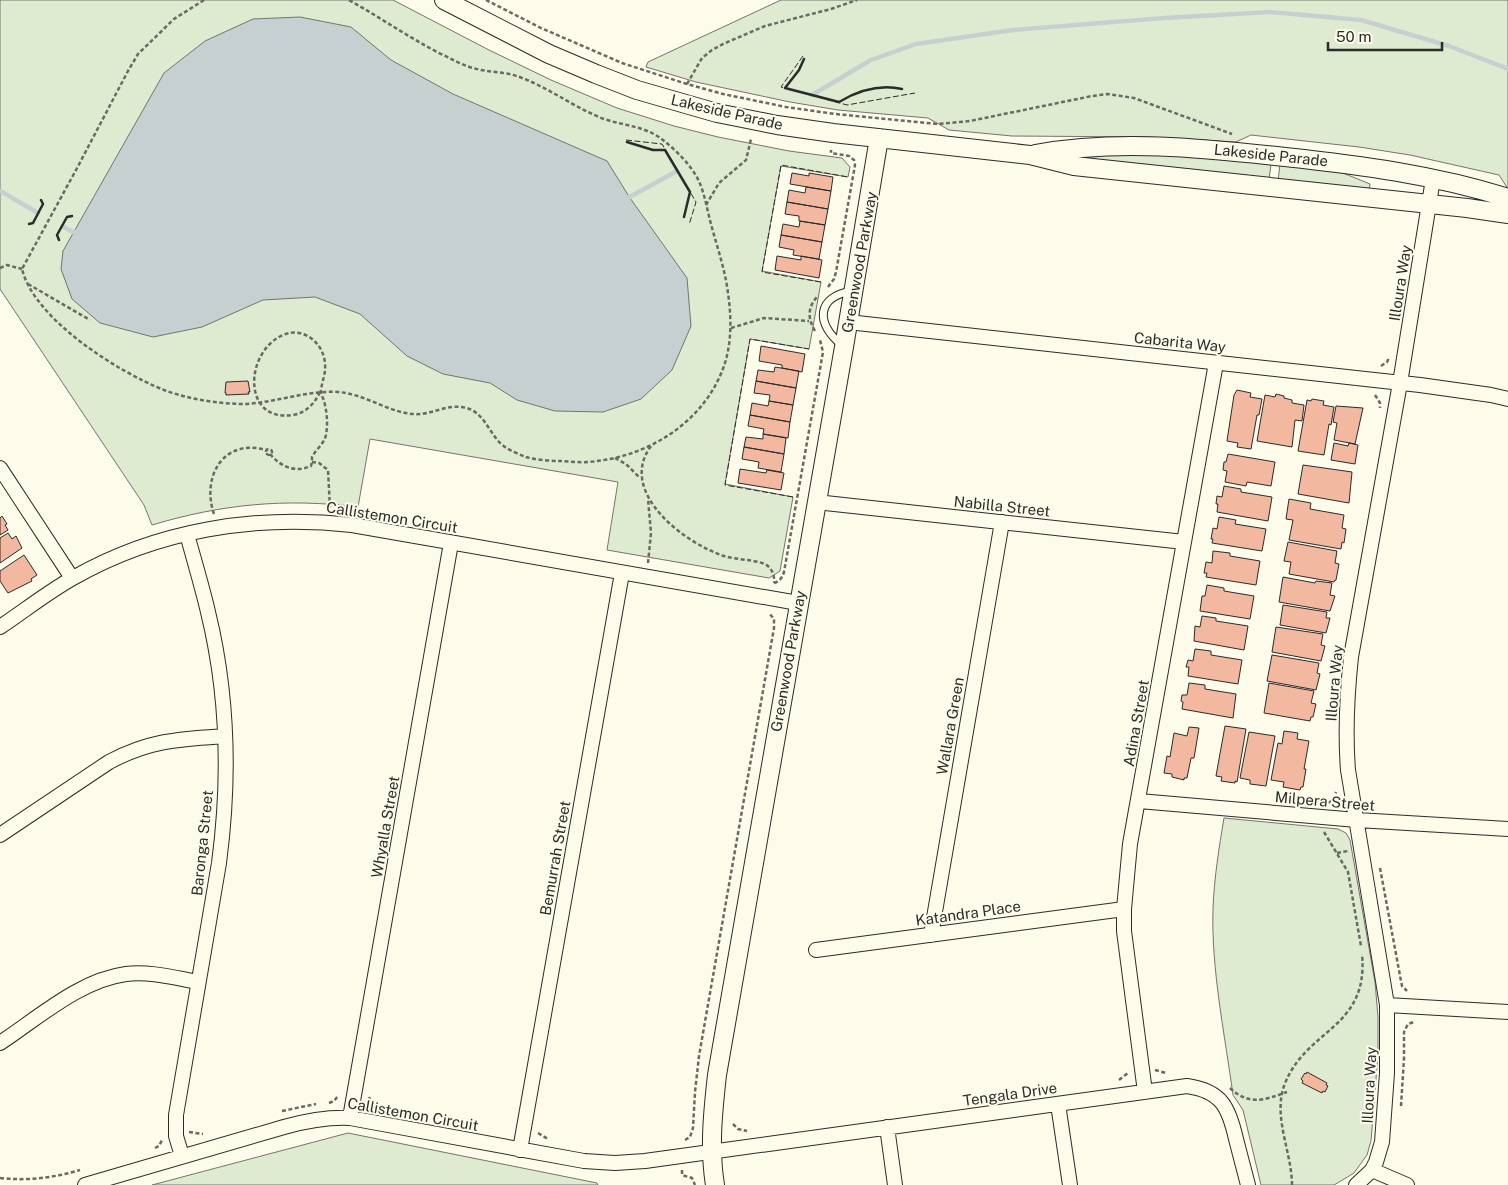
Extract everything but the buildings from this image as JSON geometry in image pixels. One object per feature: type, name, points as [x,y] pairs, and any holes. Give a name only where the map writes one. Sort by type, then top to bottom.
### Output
[{"type":"street","name":"Lakeside Parade","points":[[444,0],[549,54],[637,90],[717,113],[746,119],[805,129],[1030,155],[1074,166],[1508,214]]},
{"type":"street","name":"Greenwood Parkway","points":[[715,1185],[712,1124],[716,1074],[879,138]]},
{"type":"street","name":"Lakeside Parade","points":[[1030,155],[1068,148],[1098,146],[1206,148],[1329,162],[1432,179],[1508,198]]},
{"type":"street","name":"Illoura Way","points":[[1356,1185],[1372,1170],[1382,1142],[1387,1073],[1387,1005],[1347,756],[1347,694],[1354,641],[1400,383],[1432,179]]},
{"type":"street","name":"Cabarita Way","points":[[848,322],[1400,383],[1508,399]]},
{"type":"street","name":"Adina Street","points":[[1145,1092],[1126,952],[1124,908],[1130,844],[1216,363]]},
{"type":"street","points":[[0,468],[72,578]]},
{"type":"street","name":"Nabilla Street","points":[[816,502],[1184,542]]},
{"type":"street","name":"Callistemon Circuit","points":[[0,627],[72,578],[127,553],[187,534],[234,524],[295,520],[352,525],[798,603]]},
{"type":"street","name":"Wallara Green","points":[[931,935],[1002,522]]},
{"type":"street","name":"Baronga Street","points":[[182,1156],[176,1136],[176,1115],[221,847],[225,777],[225,736],[221,682],[208,612],[187,534]]},
{"type":"street","name":"Whyalla Street","points":[[350,1118],[451,542]]},
{"type":"street","name":"Bemurrah Street","points":[[520,1150],[622,572]]},
{"type":"street","points":[[0,835],[124,754],[160,742],[225,736]]},
{"type":"street","name":"Milpera Street","points":[[1139,801],[1357,820],[1508,830]]},
{"type":"street","name":"Katandra Place","points":[[816,950],[1124,908]]},
{"type":"street","points":[[0,1043],[77,991],[113,977],[128,974],[148,974],[198,982]]},
{"type":"street","points":[[1387,1005],[1508,1012]]},
{"type":"street","name":"Tengala Drive","points":[[712,1152],[1187,1086],[1211,1092],[1227,1109],[1232,1120],[1248,1185]]},
{"type":"street","points":[[1058,1104],[1070,1185]]},
{"type":"street","name":"Callistemon Circuit","points":[[85,1185],[306,1121],[331,1117],[350,1118],[584,1162],[615,1163],[712,1152]]},
{"type":"street","points":[[887,1127],[895,1185]]},
{"type":"street","points":[[1372,1170],[1407,1185]]},
{"type":"lane","points":[[844,346],[829,332],[823,320],[823,314],[830,300],[844,292],[854,290]]},
{"type":"path","points":[[204,0],[174,19],[138,54],[22,269],[27,284],[50,315],[66,331],[129,374],[164,390],[201,400],[220,403],[260,403],[320,392],[347,393],[361,396],[407,414],[420,414],[450,406],[464,407],[476,411],[500,443],[512,451],[527,457],[551,461],[593,462],[615,458],[635,453],[666,437],[694,414],[707,398],[720,376],[726,360],[731,328],[727,288],[700,184],[693,171],[668,144],[656,134],[644,128],[594,115],[561,99],[535,83],[513,74],[475,69],[459,63],[411,39],[349,0]]},
{"type":"path","points":[[486,0],[574,44],[622,63],[687,84],[756,101],[802,109],[938,124],[970,121],[1092,96],[1114,95],[1134,98],[1232,134]]},
{"type":"path","points":[[687,84],[702,58],[723,44],[765,26],[831,10],[857,0]]},
{"type":"path","points":[[706,205],[719,182],[746,160],[751,139]]},
{"type":"path","points":[[825,290],[834,279],[855,165],[854,160],[850,156],[831,153]]},
{"type":"path","points":[[0,268],[7,265],[22,269]]},
{"type":"path","points":[[27,284],[90,320]]},
{"type":"path","points":[[816,332],[809,320],[811,307],[819,295]]},
{"type":"path","points":[[731,328],[764,318],[809,320]]},
{"type":"path","points":[[286,333],[304,334],[312,338],[319,345],[325,363],[325,373],[320,392],[317,399],[301,413],[280,416],[272,414],[264,408],[253,386],[259,358],[270,342],[286,333]]},
{"type":"path","points":[[774,583],[782,578],[784,572],[823,352],[820,340]]},
{"type":"path","points":[[1379,367],[1387,362],[1390,350]]},
{"type":"path","points":[[214,514],[210,497],[212,477],[220,462],[239,449],[266,450],[267,454],[270,454],[277,463],[286,468],[300,469],[311,466],[312,457],[321,446],[327,426],[320,392]]},
{"type":"path","points":[[641,479],[644,459],[652,444]]},
{"type":"path","points":[[615,458],[626,464],[641,479],[648,499],[651,532],[648,563]]},
{"type":"path","points":[[312,462],[319,463],[328,470],[330,508]]},
{"type":"path","points":[[648,499],[681,534],[704,548],[724,556],[766,564],[772,571],[773,588]]},
{"type":"path","points":[[680,1141],[690,1137],[693,1128],[699,1056],[774,628],[774,619],[769,612],[770,608]]},
{"type":"path","points":[[1292,1185],[1291,1165],[1282,1119],[1282,1094],[1284,1087],[1300,1057],[1344,1017],[1355,1001],[1361,986],[1362,955],[1348,872],[1325,836],[1324,827]]},
{"type":"path","points":[[1337,853],[1352,851]]},
{"type":"path","points":[[1380,865],[1401,981],[1405,990],[1410,993]]},
{"type":"path","points":[[1400,1107],[1404,1032],[1408,1024],[1418,1022]]},
{"type":"path","points":[[1282,1094],[1287,1092]]},
{"type":"path","points":[[364,1095],[368,1096],[371,1103],[379,1107]]},
{"type":"path","points":[[534,1132],[555,1141]]},
{"type":"path","points":[[155,1148],[159,1146],[162,1140],[167,1139]]},
{"type":"path","points":[[0,1178],[30,1180],[88,1168]]},
{"type":"path","points":[[682,1169],[682,1175],[692,1178],[695,1185]]},
{"type":"green space","points":[[0,0],[393,0],[551,80],[617,108],[674,126],[718,137],[789,151],[842,158],[850,167],[848,177],[781,166],[762,271],[821,282],[809,349],[750,339],[725,484],[793,497],[780,571],[769,578],[607,550],[618,482],[370,439],[358,507],[305,503],[254,505],[204,512],[152,525],[144,505],[0,289]]},
{"type":"green space","points":[[781,0],[1508,0],[1508,189],[1499,175],[1410,155],[1359,147],[1251,135],[1236,142],[1149,137],[1012,136],[949,130],[928,118],[838,110],[790,102],[696,82],[646,67],[648,62]]},
{"type":"green space","points":[[1146,153],[1271,164],[1269,180],[1085,160],[1085,155]]},
{"type":"green space","points":[[1280,164],[1338,171],[1370,184],[1369,191],[1278,181]]},
{"type":"green space","points":[[1224,818],[1338,829],[1346,833],[1350,840],[1375,982],[1378,1017],[1378,1054],[1371,1141],[1367,1155],[1354,1173],[1334,1185],[1261,1185],[1243,1110],[1233,1095],[1219,1002],[1213,932],[1214,886]]},
{"type":"green space","points":[[348,1133],[597,1183],[598,1185],[152,1185]]},
{"type":"shaded area","points":[[300,17],[351,27],[391,60],[453,94],[607,161],[630,198],[687,278],[691,326],[672,370],[641,399],[603,412],[555,411],[517,400],[490,383],[443,374],[407,356],[360,314],[315,297],[263,300],[202,327],[153,337],[100,323],[72,299],[61,269],[63,251],[164,73],[205,41],[253,19]]},
{"type":"waterway","points":[[812,95],[871,60],[916,44],[1013,30],[1270,12],[1361,20],[1449,46],[1508,69]]},
{"type":"waterway","points":[[626,199],[677,171]]},
{"type":"waterway","points":[[0,191],[38,213]]},
{"type":"waterway","points":[[62,226],[73,232],[79,232]]},
{"type":"fence","points":[[803,56],[781,87],[847,105],[915,93]]},
{"type":"fence","points":[[626,140],[662,144],[696,202],[689,225]]},
{"type":"fence","points":[[821,282],[762,272],[781,165],[848,177]]},
{"type":"fence","points":[[793,497],[725,485],[750,339],[809,349]]},
{"type":"wall","points":[[804,59],[799,70],[785,88],[839,102],[869,89],[885,87],[902,89]]},
{"type":"wall","points":[[627,142],[653,150],[665,150],[690,192],[684,217]]},
{"type":"wall","points":[[29,224],[33,223],[43,204],[41,200]]},
{"type":"wall","points":[[59,240],[57,235],[67,217],[72,216]]}]
